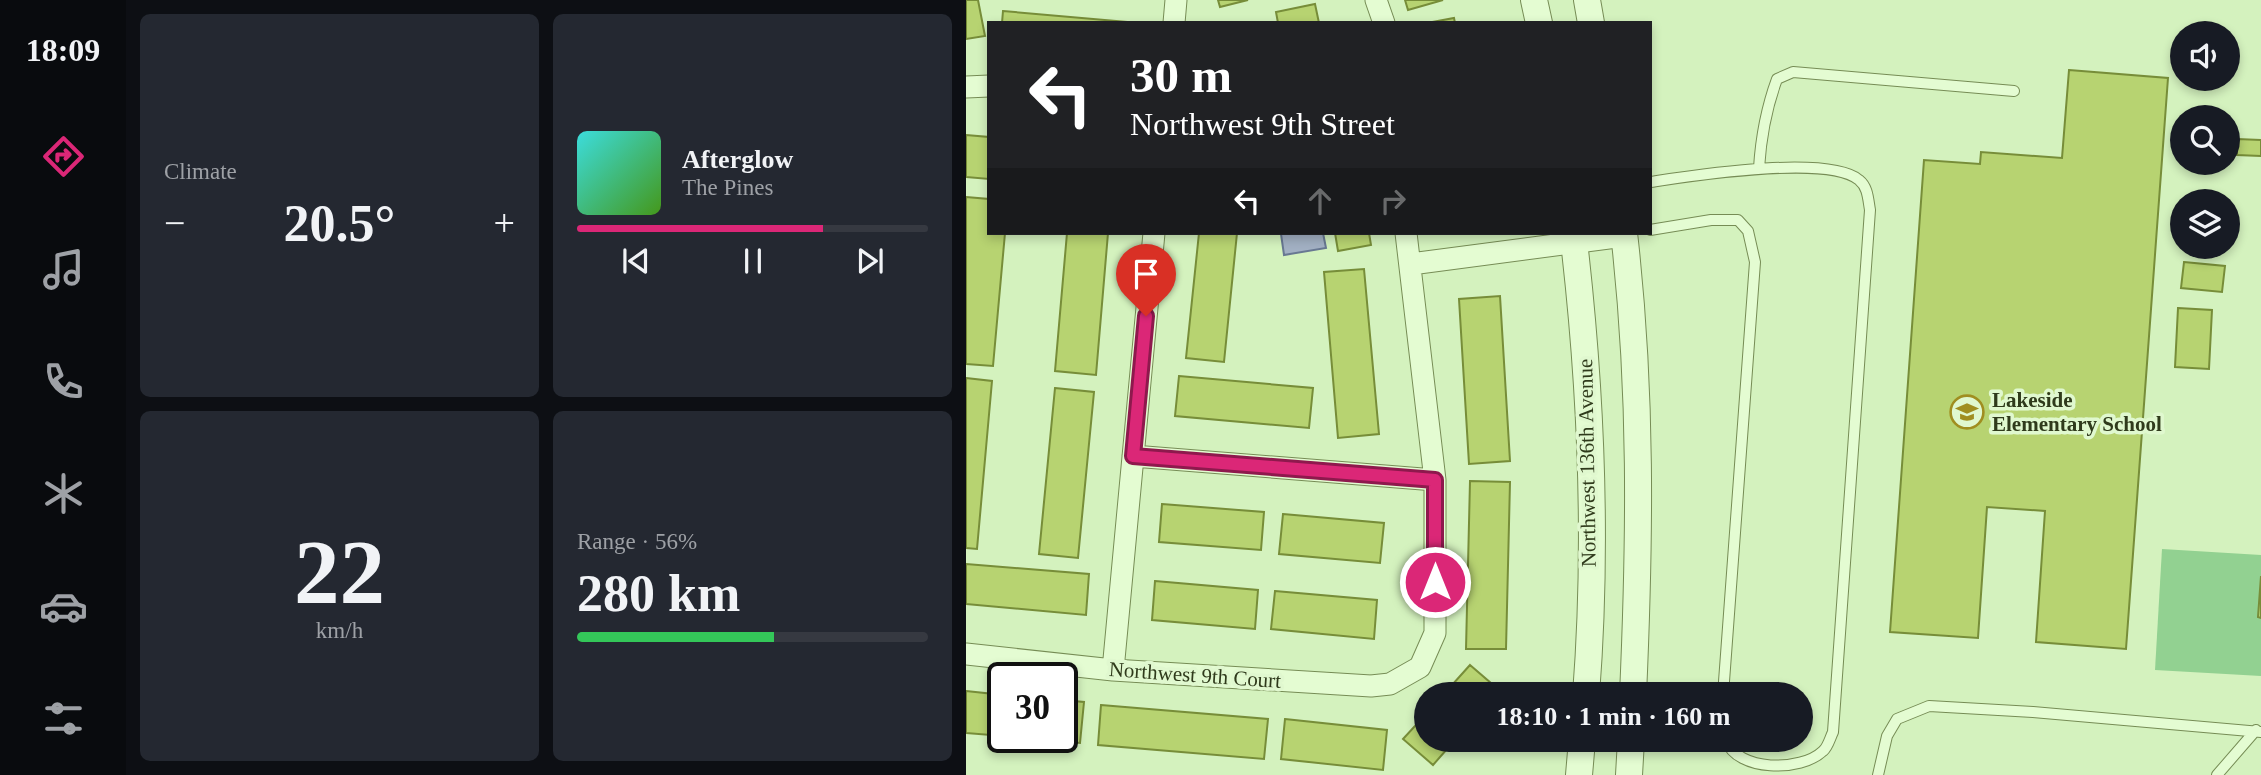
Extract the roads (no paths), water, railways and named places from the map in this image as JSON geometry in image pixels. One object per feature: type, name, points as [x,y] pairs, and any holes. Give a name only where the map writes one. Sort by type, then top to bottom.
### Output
[{"type":"street","points":[[1174,21],[1175,0]]},
{"type":"street","points":[[1376,0],[1383,21]]},
{"type":"street","points":[[1534,0],[1539,21]]},
{"type":"street","points":[[1587,0],[1591,21]]},
{"type":"street","points":[[966,87],[987,86]]},
{"type":"street","points":[[1114,670],[1154,235]]},
{"type":"street","points":[[1133,456],[1435,480],[1406,235]]},
{"type":"street","points":[[1411,264],[1573,237],[1610,235]]},
{"type":"street","points":[[1629,235],[1635,328],[1640,519],[1634,682]]},
{"type":"street","name":"Northwest 136th Avenue","points":[[1573,237],[1590,411],[1590,591],[1586,682]]},
{"type":"street","name":"Northwest 9th Court","points":[[966,654],[1114,670],[1371,686],[1390,684],[1420,667],[1435,634],[1435,480]]},
{"type":"street","points":[[1579,775],[1581,752]]},
{"type":"street","points":[[1629,775],[1630,752]]},
{"type":"lane","points":[[1759,168],[1761,135],[1770,98],[1777,79],[1793,72],[2014,91]]},
{"type":"lane","points":[[1652,182],[1759,168],[1837,171],[1858,179],[1866,188],[1870,210],[1833,732],[1825,750],[1812,758],[1788,765],[1749,762],[1734,752]]},
{"type":"lane","points":[[1652,230],[1711,220],[1738,220],[1748,231],[1755,262],[1724,682]]},
{"type":"lane","points":[[1878,775],[1887,736],[1898,719],[1930,706],[2258,731]]},
{"type":"lane","points":[[2217,775],[2258,731]]},
{"type":"water","points":[[1281,235],[1323,235],[1326,248],[1284,255]]},
{"type":"place","name":"Lakeside Elementary School","points":[[1967,412]]}]
